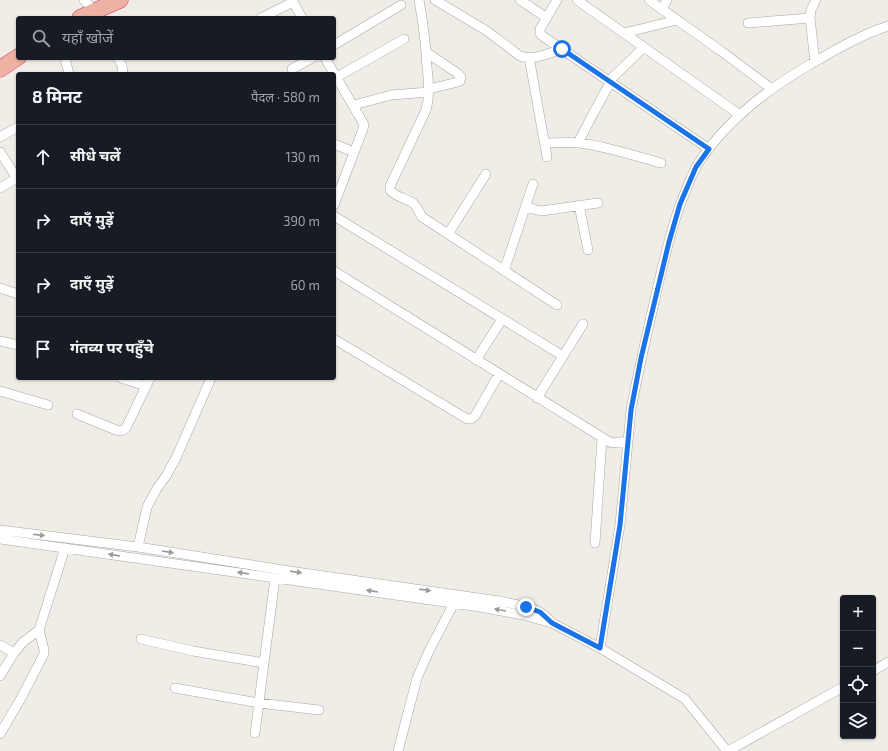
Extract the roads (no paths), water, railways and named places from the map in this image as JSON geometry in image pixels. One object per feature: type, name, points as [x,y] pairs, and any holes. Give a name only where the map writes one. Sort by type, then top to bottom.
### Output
[{"type":"highway","points":[[83,16],[92,10],[120,0]]},
{"type":"highway","points":[[0,69],[16,57]]},
{"type":"street","points":[[419,0],[426,52],[429,99],[426,110],[390,186],[390,190],[392,193],[412,202],[422,217],[557,305]]},
{"type":"street","points":[[435,0],[487,31],[520,56],[529,58],[562,49]]},
{"type":"street","points":[[520,0],[547,18]]},
{"type":"street","points":[[557,0],[540,29],[541,35],[709,149]]},
{"type":"street","points":[[577,0],[740,115]]},
{"type":"street","points":[[649,0],[772,89]]},
{"type":"street","points":[[662,9],[667,0]]},
{"type":"street","points":[[815,62],[810,18],[811,10],[816,0]]},
{"type":"street","points":[[265,16],[292,1],[301,16]]},
{"type":"street","points":[[336,44],[401,4]]},
{"type":"street","points":[[748,23],[810,18]]},
{"type":"street","points":[[624,33],[677,20]]},
{"type":"street","points":[[600,648],[620,525],[631,410],[641,358],[669,242],[680,204],[696,167],[728,126],[748,107],[772,89],[790,76],[864,35],[888,26]]},
{"type":"street","points":[[336,200],[364,125],[337,77],[404,39]]},
{"type":"street","points":[[578,143],[610,82],[644,47]]},
{"type":"street","points":[[354,106],[391,95],[429,90],[460,81],[461,77],[457,73],[426,52]]},
{"type":"street","points":[[529,58],[547,157]]},
{"type":"street","points":[[66,60],[69,72]]},
{"type":"street","points":[[119,60],[123,72]]},
{"type":"street","points":[[292,69],[308,60]]},
{"type":"street","points":[[326,60],[334,72]]},
{"type":"street","points":[[0,137],[16,128]]},
{"type":"street","points":[[545,143],[578,143],[661,163]]},
{"type":"street","points":[[336,145],[354,152]]},
{"type":"street","points":[[0,152],[16,175]]},
{"type":"street","points":[[448,234],[486,174]]},
{"type":"street","points":[[0,188],[16,177]]},
{"type":"street","points":[[504,271],[533,184]]},
{"type":"street","points":[[526,206],[540,210],[598,203]]},
{"type":"street","points":[[580,205],[588,250]]},
{"type":"street","points":[[336,217],[563,356]]},
{"type":"street","points":[[336,272],[602,438],[612,443],[628,441]]},
{"type":"street","points":[[0,288],[16,293]]},
{"type":"street","points":[[476,360],[502,319]]},
{"type":"street","points":[[537,398],[583,324]]},
{"type":"street","points":[[336,340],[466,419],[471,419],[475,416],[498,374]]},
{"type":"street","points":[[0,341],[16,345]]},
{"type":"street","points":[[77,414],[116,430],[124,430],[148,382],[134,380]]},
{"type":"street","points":[[138,548],[147,507],[176,458],[210,380]]},
{"type":"street","points":[[0,391],[48,406]]},
{"type":"street","points":[[595,543],[602,438]]},
{"type":"street","points":[[0,530],[138,548],[499,601],[536,610],[552,623]]},
{"type":"street","points":[[0,539],[507,611],[552,623],[600,648],[685,699],[728,751],[840,689]]},
{"type":"street","points":[[0,734],[43,658],[44,650],[39,630],[65,548]]},
{"type":"street","points":[[254,733],[275,578]]},
{"type":"street","points":[[398,751],[417,678],[454,603]]},
{"type":"street","points":[[0,676],[14,653],[23,642],[39,630]]},
{"type":"street","points":[[141,639],[193,651],[264,663]]},
{"type":"street","points":[[0,645],[14,653]]},
{"type":"street","points":[[876,668],[888,662]]},
{"type":"street","points":[[174,688],[319,710]]}]
